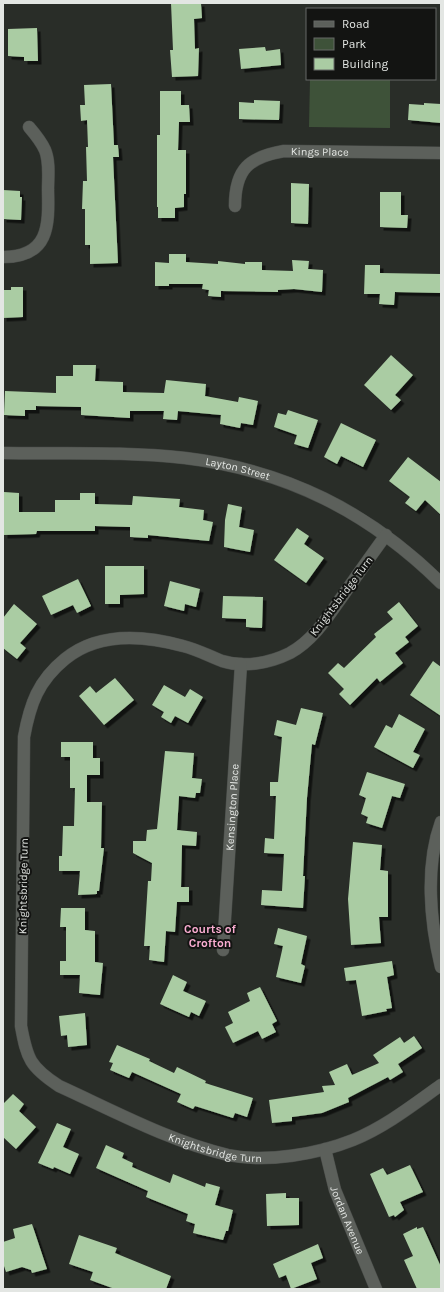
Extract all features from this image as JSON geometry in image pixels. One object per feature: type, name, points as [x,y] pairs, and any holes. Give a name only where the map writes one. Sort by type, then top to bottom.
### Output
[{"type":"street","points":[[3,257],[24,255],[34,250],[45,236],[48,226],[48,166],[45,151],[29,126]]},
{"type":"street","name":"Kings Place","points":[[235,206],[235,189],[245,167],[254,160],[266,154],[284,151],[441,153]]},
{"type":"street","name":"Layton Street","points":[[3,453],[148,455],[185,458],[226,464],[266,475],[318,494],[386,535],[417,559],[441,583]]},
{"type":"street","name":"Knightsbridge Turn","points":[[386,535],[319,629],[305,643],[290,653],[275,659],[257,663],[241,664],[224,661],[184,646],[148,639],[122,638],[95,642],[72,653],[50,671],[28,711],[24,737],[21,1026],[25,1049],[31,1064],[43,1075],[59,1086],[166,1135],[229,1155],[256,1158],[294,1155],[325,1149],[353,1140],[377,1128],[441,1086]]},
{"type":"street","name":"Kensington Place","points":[[223,950],[241,664]]},
{"type":"street","points":[[441,822],[432,866],[431,905],[435,942],[441,967]]},
{"type":"street","name":"Jordan Avenue","points":[[325,1149],[335,1190],[376,1289]]},
{"type":"green space","points":[[310,80],[390,80],[390,128],[309,127]]},
{"type":"building","points":[[171,3],[201,3],[202,18],[194,19],[195,49],[199,48],[198,76],[172,77],[170,50],[173,50]]},
{"type":"building","points":[[37,28],[38,61],[24,61],[24,57],[8,56],[8,29]]},
{"type":"building","points":[[265,47],[266,51],[280,49],[281,65],[241,69],[239,49]]},
{"type":"building","points":[[111,84],[114,145],[118,145],[119,157],[113,157],[118,263],[90,264],[90,245],[85,245],[85,209],[82,209],[83,181],[87,181],[87,120],[81,121],[80,105],[85,105],[84,85]]},
{"type":"building","points":[[160,91],[181,91],[181,105],[189,105],[190,122],[179,122],[178,150],[186,150],[186,194],[184,194],[184,207],[175,208],[175,218],[158,218],[157,135],[160,135]]},
{"type":"building","points":[[254,100],[280,101],[279,120],[239,119],[239,102],[254,103]]},
{"type":"building","points":[[424,103],[441,104],[441,123],[408,120],[409,104],[424,105]]},
{"type":"building","points":[[291,183],[309,184],[308,224],[291,223]]},
{"type":"building","points":[[3,190],[20,191],[20,197],[22,197],[21,220],[3,219]]},
{"type":"building","points":[[380,192],[401,192],[401,215],[408,215],[407,228],[380,227]]},
{"type":"building","points":[[169,254],[186,254],[186,262],[218,264],[218,261],[245,264],[245,262],[262,262],[262,270],[293,271],[292,260],[309,261],[308,269],[323,270],[322,292],[294,289],[278,290],[278,292],[221,291],[221,297],[208,296],[209,290],[202,289],[203,284],[169,284],[169,286],[155,286],[155,262],[169,263]]},
{"type":"building","points":[[365,265],[380,265],[380,273],[441,274],[441,293],[395,292],[394,305],[379,304],[380,294],[364,294]]},
{"type":"building","points":[[11,287],[23,287],[23,317],[3,318],[3,290],[11,290]]},
{"type":"building","points":[[391,355],[413,375],[395,395],[401,400],[391,410],[364,385]]},
{"type":"building","points":[[73,365],[96,365],[95,381],[123,382],[123,392],[164,393],[166,380],[206,384],[205,396],[238,402],[239,397],[258,401],[253,425],[241,423],[240,428],[220,424],[221,415],[178,411],[177,420],[163,419],[164,411],[130,411],[130,418],[81,415],[81,407],[36,406],[36,410],[25,410],[25,416],[4,415],[5,391],[56,393],[56,376],[73,376]]},
{"type":"building","points":[[288,410],[318,420],[308,448],[294,444],[297,435],[274,427],[278,413],[286,415]]},
{"type":"building","points":[[341,423],[376,440],[363,467],[341,456],[337,464],[324,457]]},
{"type":"building","points":[[408,457],[441,482],[441,515],[425,500],[416,511],[405,503],[410,497],[389,481]]},
{"type":"building","points":[[4,492],[19,493],[19,512],[55,512],[55,500],[80,500],[80,493],[95,493],[95,504],[132,505],[133,496],[180,499],[179,507],[204,510],[203,520],[213,522],[209,541],[148,535],[148,538],[130,537],[130,527],[95,526],[95,531],[37,531],[36,534],[4,535]]},
{"type":"building","points":[[228,504],[242,507],[239,527],[254,530],[250,552],[224,547],[225,520]]},
{"type":"building","points":[[297,528],[309,536],[304,544],[324,558],[306,583],[274,560]]},
{"type":"building","points":[[105,566],[144,566],[144,594],[120,595],[120,604],[105,604]]},
{"type":"building","points":[[78,579],[91,606],[77,613],[73,605],[51,615],[42,596]]},
{"type":"building","points":[[170,581],[200,589],[196,607],[185,604],[184,611],[164,606]]},
{"type":"building","points":[[223,596],[263,597],[262,628],[246,627],[246,619],[222,618]]},
{"type":"building","points":[[399,602],[418,626],[405,637],[409,642],[395,653],[403,663],[380,682],[377,678],[350,705],[339,694],[344,689],[328,673],[338,663],[344,668],[376,637],[374,634],[393,619],[387,612]]},
{"type":"building","points":[[14,604],[37,624],[20,643],[26,648],[17,659],[3,648],[3,618]]},
{"type":"building","points":[[433,661],[441,667],[441,716],[410,695]]},
{"type":"building","points":[[115,678],[134,700],[104,725],[79,696],[90,686],[96,693]]},
{"type":"building","points":[[164,685],[185,697],[190,689],[203,697],[188,723],[175,716],[171,723],[161,717],[164,712],[152,705]]},
{"type":"building","points":[[301,708],[323,713],[315,745],[312,744],[307,798],[303,908],[261,905],[262,890],[282,891],[284,854],[264,853],[265,838],[274,839],[276,796],[270,796],[270,782],[278,782],[282,737],[274,735],[277,720],[296,725]]},
{"type":"building","points":[[399,714],[425,729],[413,752],[420,755],[413,768],[374,747],[386,725],[392,728]]},
{"type":"building","points":[[61,742],[93,742],[93,758],[100,758],[100,775],[87,775],[87,802],[102,802],[101,848],[104,848],[99,891],[97,891],[97,894],[78,895],[80,871],[59,871],[59,856],[62,856],[63,826],[74,826],[75,788],[70,788],[70,757],[61,757]]},
{"type":"building","points":[[165,751],[194,753],[192,778],[202,779],[200,793],[196,793],[195,798],[179,796],[177,830],[197,832],[196,846],[182,845],[181,887],[189,887],[189,902],[177,902],[175,932],[166,931],[164,962],[149,960],[150,946],[144,946],[148,881],[151,881],[152,863],[133,853],[133,841],[146,841],[147,830],[157,829]]},
{"type":"building","points":[[367,772],[405,784],[400,798],[392,796],[382,828],[366,823],[368,817],[361,814],[366,798],[359,795]]},
{"type":"building","points":[[353,842],[382,845],[380,870],[388,871],[388,917],[379,917],[381,943],[351,945],[348,899]]},
{"type":"building","points":[[61,908],[85,908],[85,930],[95,931],[95,962],[103,963],[100,995],[79,993],[80,975],[60,975],[60,961],[66,961],[66,927],[60,927]]},
{"type":"building","points":[[278,928],[307,936],[301,964],[305,966],[301,983],[276,977],[283,946],[274,944]]},
{"type":"building","points":[[392,961],[394,975],[387,977],[392,1008],[386,1009],[387,1011],[362,1016],[356,980],[346,981],[344,968]]},
{"type":"building","points":[[173,975],[187,982],[183,991],[206,1001],[199,1016],[191,1012],[189,1017],[160,1004]]},
{"type":"building","points":[[260,987],[277,1021],[272,1024],[276,1032],[262,1039],[258,1031],[233,1043],[225,1027],[233,1023],[228,1012],[250,1001],[247,993]]},
{"type":"building","points":[[85,1013],[87,1045],[68,1047],[67,1035],[61,1036],[59,1016]]},
{"type":"building","points":[[414,1036],[422,1048],[398,1064],[403,1072],[390,1080],[388,1077],[348,1098],[349,1102],[322,1113],[292,1117],[292,1121],[272,1123],[269,1100],[324,1092],[322,1086],[335,1085],[329,1072],[347,1064],[352,1075],[379,1063],[373,1055],[400,1037],[404,1043]]},
{"type":"building","points":[[117,1045],[150,1059],[149,1061],[174,1073],[177,1067],[206,1081],[205,1083],[253,1098],[247,1117],[235,1113],[233,1118],[195,1106],[193,1109],[177,1102],[181,1094],[132,1072],[129,1078],[110,1070],[113,1063],[109,1062]]},
{"type":"building","points":[[13,1094],[24,1104],[19,1111],[36,1127],[16,1149],[3,1137],[3,1104]]},
{"type":"building","points":[[57,1123],[71,1129],[63,1147],[79,1154],[70,1174],[54,1167],[53,1169],[38,1163]]},
{"type":"building","points":[[106,1145],[124,1153],[122,1158],[133,1163],[132,1167],[170,1183],[173,1174],[205,1187],[206,1183],[220,1187],[215,1205],[233,1210],[228,1231],[226,1231],[223,1240],[193,1233],[195,1224],[186,1221],[188,1214],[146,1197],[148,1191],[96,1168]]},
{"type":"building","points":[[410,1165],[423,1192],[400,1202],[404,1210],[395,1217],[394,1215],[389,1217],[370,1174],[383,1168],[387,1175]]},
{"type":"building","points":[[286,1193],[286,1198],[299,1198],[299,1225],[267,1226],[266,1194]]},
{"type":"building","points":[[32,1224],[47,1269],[32,1273],[31,1270],[22,1267],[6,1272],[3,1263],[3,1242],[15,1238],[13,1229]]},
{"type":"building","points":[[417,1227],[417,1229],[423,1227],[441,1267],[441,1289],[417,1289],[404,1260],[413,1256],[403,1234]]},
{"type":"building","points":[[79,1235],[117,1248],[115,1253],[171,1276],[166,1289],[115,1289],[90,1280],[93,1272],[69,1264]]},
{"type":"building","points":[[318,1244],[323,1258],[311,1263],[317,1279],[291,1289],[286,1275],[279,1278],[273,1264]]},
{"type":"district","name":"Courts of Crofton","points":[[210,936]]}]
